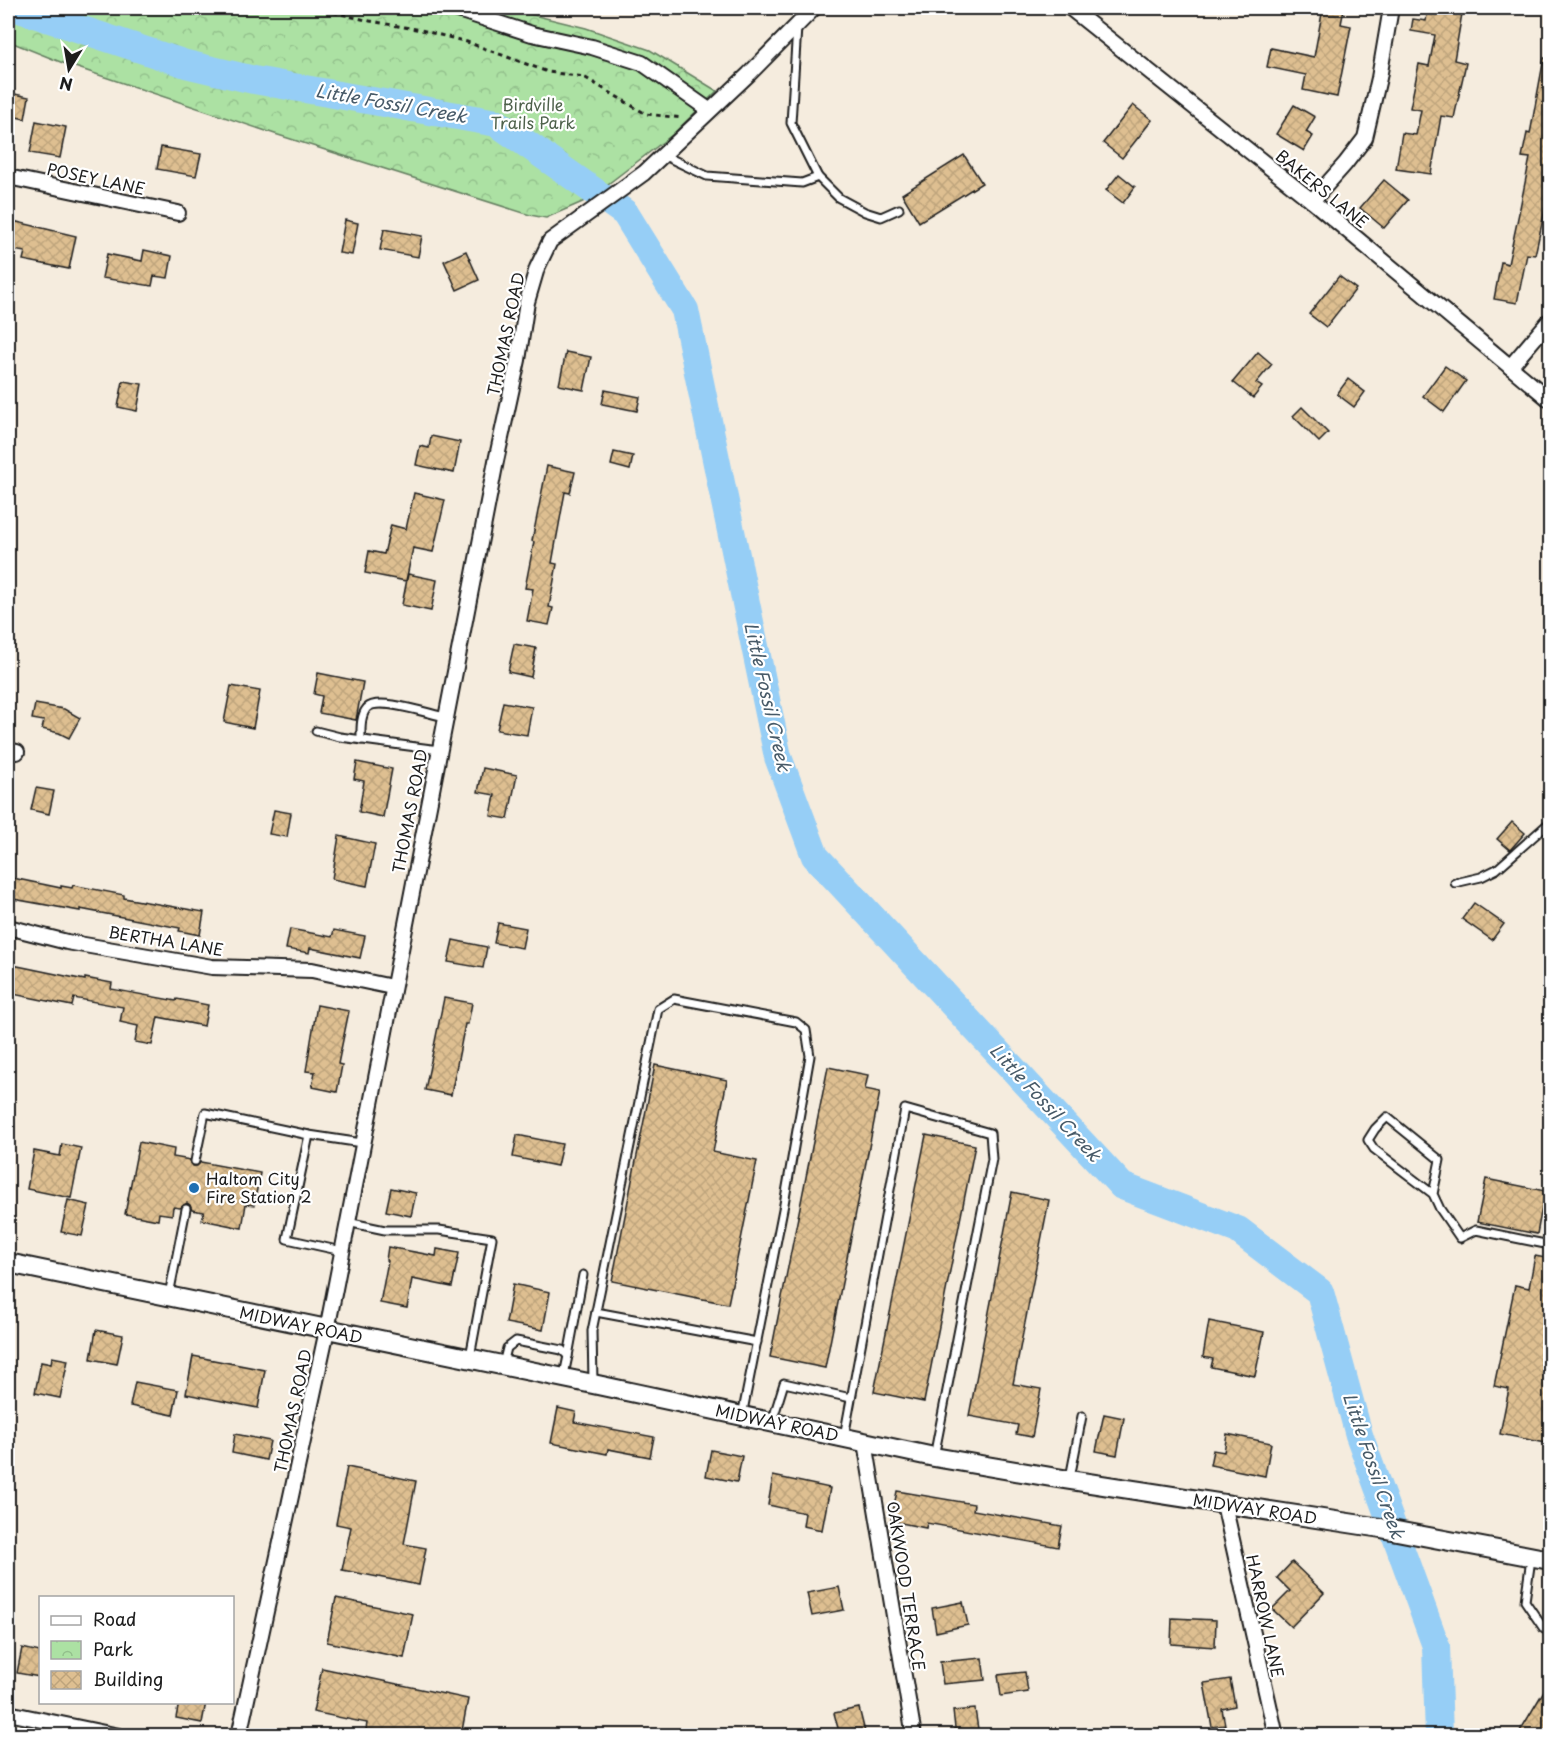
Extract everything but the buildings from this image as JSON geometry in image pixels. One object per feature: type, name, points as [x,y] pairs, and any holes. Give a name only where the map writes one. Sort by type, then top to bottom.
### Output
[{"type":"main road","name":"MIDWAY ROAD","points":[[8,1263],[934,1457],[1334,1521],[1551,1560]]},
{"type":"street","points":[[452,8],[642,63],[709,111]]},
{"type":"street","name":"THOMAS ROAD","points":[[239,1736],[327,1330],[493,472],[518,360],[527,302],[537,268],[550,242],[633,180],[663,154],[814,8]]},
{"type":"street","name":"BAKERS LANE","points":[[1070,8],[1312,201],[1509,367],[1551,399]]},
{"type":"street","points":[[1312,201],[1365,138],[1379,78],[1391,8]]},
{"type":"street","name":"POSEY LANE","points":[[8,177],[178,213]]},
{"type":"street","points":[[1509,367],[1551,320]]},
{"type":"street","name":"BERTHA LANE","points":[[8,927],[67,942],[212,967],[312,970],[392,987]]},
{"type":"street","name":"OAKWOOD TERRACE","points":[[865,1442],[914,1736]]},
{"type":"street","name":"HARROW LANE","points":[[1224,1504],[1276,1736]]},
{"type":"street","points":[[8,1713],[119,1736]]},
{"type":"lane","points":[[797,25],[791,123],[818,177],[839,198],[865,212],[881,217],[899,209]]},
{"type":"lane","points":[[663,154],[707,176],[802,183],[818,177]]},
{"type":"lane","points":[[361,740],[361,724],[365,710],[372,704],[384,703],[445,717]]},
{"type":"lane","points":[[316,731],[361,740],[439,750]]},
{"type":"lane","points":[[1455,883],[1481,877],[1497,869],[1551,822]]},
{"type":"lane","points":[[593,1384],[592,1331],[658,1009],[674,999],[796,1022],[806,1030],[810,1056],[758,1342],[742,1416]]},
{"type":"lane","points":[[844,1438],[905,1109],[990,1133],[992,1159],[934,1457]]},
{"type":"lane","points":[[195,1161],[205,1113],[309,1135],[362,1143]]},
{"type":"lane","points":[[1433,1194],[1440,1160],[1387,1117],[1368,1140],[1374,1149],[1433,1194],[1440,1209],[1460,1238],[1476,1230],[1551,1245]]},
{"type":"lane","points":[[309,1135],[287,1239],[342,1251]]},
{"type":"lane","points":[[169,1297],[186,1209]]},
{"type":"lane","points":[[347,1222],[385,1230],[439,1230],[492,1238],[470,1359]]},
{"type":"lane","points":[[563,1378],[583,1275]]},
{"type":"lane","points":[[596,1312],[758,1342]]},
{"type":"lane","points":[[502,1366],[507,1348],[516,1341],[562,1350],[568,1356]]},
{"type":"lane","points":[[772,1422],[784,1383],[851,1398]]},
{"type":"lane","points":[[1070,1480],[1082,1416]]},
{"type":"lane","points":[[1532,1556],[1525,1601],[1544,1629]]},
{"type":"path","points":[[319,8],[433,33],[467,42],[548,72],[584,77],[646,114],[687,118],[709,111]]},
{"type":"green space","name":"Birdville Trails Park","points":[[8,8],[505,8],[586,28],[650,50],[717,91],[672,135],[587,200],[546,218],[530,215],[275,134],[63,63],[8,41]]},
{"type":"waterway","name":"Little Fossil Creek","points":[[16,8],[186,64],[254,80],[497,123],[625,213],[685,310],[778,757],[815,856],[1122,1186],[1238,1230],[1320,1292],[1359,1435],[1436,1646],[1439,1736]]},
{"type":"place","name":"Haltom City Fire Station 2","points":[[194,1188]]}]
